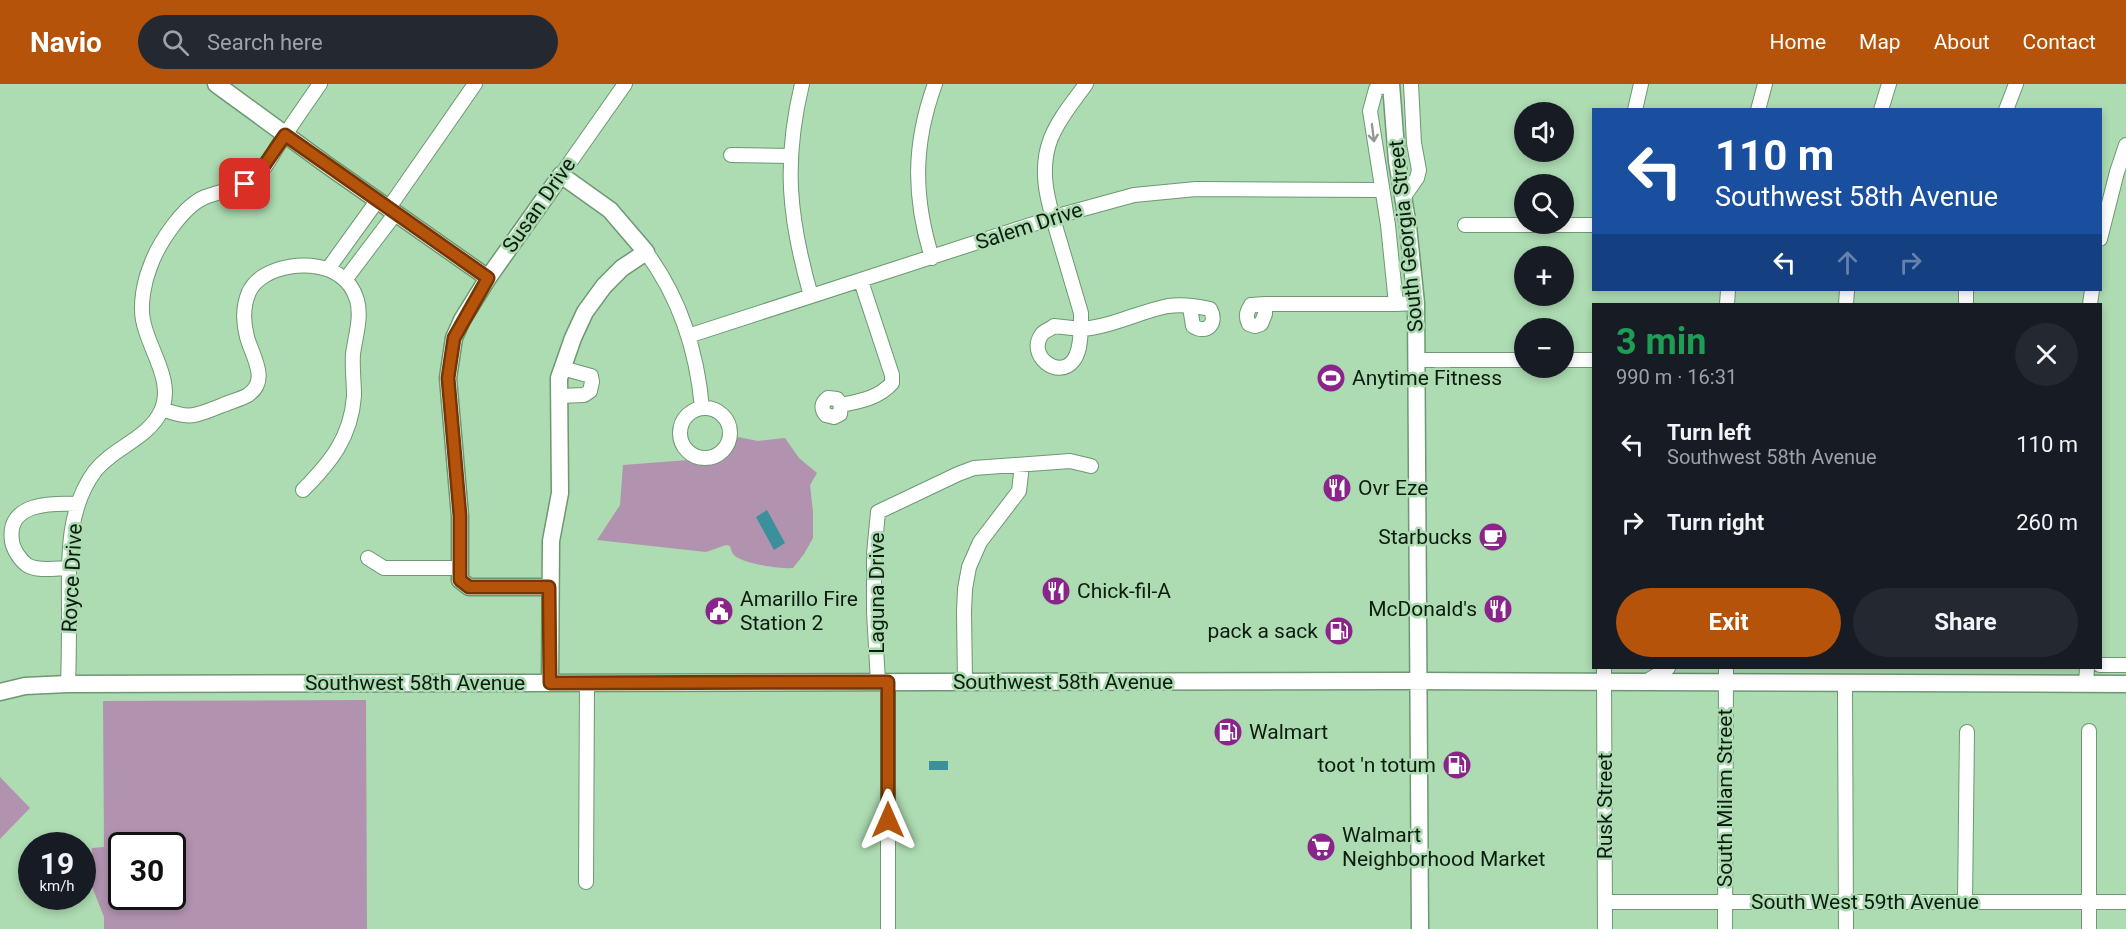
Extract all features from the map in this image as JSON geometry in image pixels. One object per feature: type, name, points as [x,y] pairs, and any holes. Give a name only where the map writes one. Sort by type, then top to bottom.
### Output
[{"type":"main road","points":[[216,84],[488,278]]},
{"type":"main road","name":"South Georgia Street","points":[[1390,84],[1397,161],[1416,303],[1420,929]]},
{"type":"main road","points":[[550,683],[551,542],[560,493],[559,378],[581,321],[604,286],[622,268],[646,252],[610,210],[561,175]]},
{"type":"main road","name":"Susan Drive","points":[[460,574],[460,516],[448,378],[454,338],[488,278],[561,175]]},
{"type":"main road","points":[[460,574],[469,587],[549,587]]},
{"type":"main road","name":"Southwest 58th Avenue","points":[[0,692],[25,686],[68,684],[1417,681],[1604,675],[1644,683],[1726,675],[1845,684],[2086,676],[2126,684]]},
{"type":"street","points":[[303,490],[337,452],[351,415],[358,304],[354,291],[345,280],[328,269],[289,266],[260,278],[250,290],[244,307],[247,336],[260,375],[257,386],[248,394],[195,416],[183,417],[162,409],[165,389],[142,319],[145,286],[150,266],[181,215],[203,198],[245,184],[259,173],[320,84]]},
{"type":"street","points":[[345,280],[387,208],[475,84]]},
{"type":"street","name":"Susan Drive","points":[[561,175],[625,84]]},
{"type":"street","points":[[802,84],[793,126],[790,184],[798,252],[811,296]]},
{"type":"street","points":[[932,258],[920,214],[917,159],[925,116],[935,84]]},
{"type":"street","points":[[1086,84],[1056,127],[1046,154],[1045,188],[1081,313],[1081,329],[1099,328],[1168,306],[1190,306]]},
{"type":"street","points":[[1390,84],[1376,89],[1370,111],[1392,259],[1396,304]]},
{"type":"street","points":[[1403,198],[1417,178],[1419,170],[1414,143],[1411,84]]},
{"type":"street","points":[[1635,108],[1641,84]]},
{"type":"street","points":[[1759,108],[1766,84]]},
{"type":"street","points":[[1882,108],[1888,84]]},
{"type":"street","points":[[2007,108],[2016,84]]},
{"type":"street","points":[[2102,231],[2126,145]]},
{"type":"street","points":[[731,155],[790,156]]},
{"type":"street","name":"Salem Drive","points":[[688,336],[1115,199],[1196,189],[1382,190]]},
{"type":"street","points":[[328,269],[387,208]]},
{"type":"street","points":[[1466,225],[1592,225]]},
{"type":"street","points":[[646,252],[660,271],[678,306],[699,375],[702,408]]},
{"type":"street","points":[[842,405],[885,392],[892,383],[892,375],[861,280]]},
{"type":"street","points":[[1265,304],[1416,303]]},
{"type":"street","points":[[1418,360],[1514,360]]},
{"type":"street","points":[[1574,360],[1592,360]]},
{"type":"street","points":[[559,396],[584,395],[590,391],[592,382],[591,376],[586,373],[562,368]]},
{"type":"street","points":[[702,408],[713,409],[722,415],[728,423],[730,434],[720,452],[711,457],[700,458],[690,454],[683,446],[680,436],[681,425],[685,417],[702,408]]},
{"type":"street","name":"Royce Drive","points":[[68,684],[69,568],[74,515],[94,473],[105,460],[145,432],[162,409]]},
{"type":"street","name":"Laguna Drive","points":[[883,682],[874,612],[874,554],[878,512],[974,468],[1070,461],[1091,466]]},
{"type":"street","points":[[965,682],[964,612],[969,567],[980,542],[1019,491],[1022,465]]},
{"type":"street","points":[[69,568],[39,568],[27,565],[15,548],[11,530],[17,518],[34,506],[56,503],[78,504]]},
{"type":"street","points":[[0,549],[15,548]]},
{"type":"street","points":[[368,558],[384,568],[460,574]]},
{"type":"street","points":[[2102,665],[2126,665]]},
{"type":"street","points":[[1644,683],[1666,669]]},
{"type":"street","name":"Rusk Street","points":[[1604,675],[1605,929]]},
{"type":"street","name":"South Milam Street","points":[[1725,929],[1726,675]]},
{"type":"street","points":[[883,682],[888,929]]},
{"type":"street","points":[[586,882],[587,683]]},
{"type":"street","points":[[1845,684],[1846,929]]},
{"type":"street","points":[[2089,731],[2089,929]]},
{"type":"street","points":[[1965,902],[1967,732]]},
{"type":"street","name":"South West 59th Avenue","points":[[1605,902],[2126,902]]},
{"type":"shaded area","points":[[738,437],[758,441],[785,438],[799,458],[817,473],[810,485],[813,538],[793,568],[772,567],[745,561],[734,555],[730,546],[726,545],[706,552],[597,540],[620,505],[623,465],[688,460],[702,464],[717,462],[731,450]]},
{"type":"shaded area","points":[[366,700],[367,929],[104,929],[104,917],[96,897],[96,848],[104,847],[103,701]]},
{"type":"shaded area","points":[[0,777],[30,808],[0,839]]},
{"type":"water","points":[[767,510],[785,543],[774,550],[756,517]]},
{"type":"water","points":[[929,761],[948,761],[948,770],[929,770]]},
{"type":"place","name":"Anytime Fitness","points":[[1331,378]]},
{"type":"place","name":"Ovr Eze","points":[[1337,488]]},
{"type":"place","name":"Starbucks","points":[[1493,537]]},
{"type":"place","name":"Chick-fil-A","points":[[1056,591]]},
{"type":"place","name":"McDonald's","points":[[1498,609]]},
{"type":"place","name":"Amarillo Fire Station 2","points":[[719,611]]},
{"type":"place","name":"pack a sack","points":[[1339,631]]},
{"type":"place","name":"Walmart","points":[[1228,732]]},
{"type":"place","name":"toot 'n totum","points":[[1457,765]]},
{"type":"place","name":"Walmart Neighborhood Market","points":[[1321,847]]},
{"type":"route","points":[[245,184],[259,173],[285,135],[488,278],[462,320],[450,355],[448,378],[460,516],[460,580],[469,587],[549,587],[550,683],[888,682],[888,820]]}]
